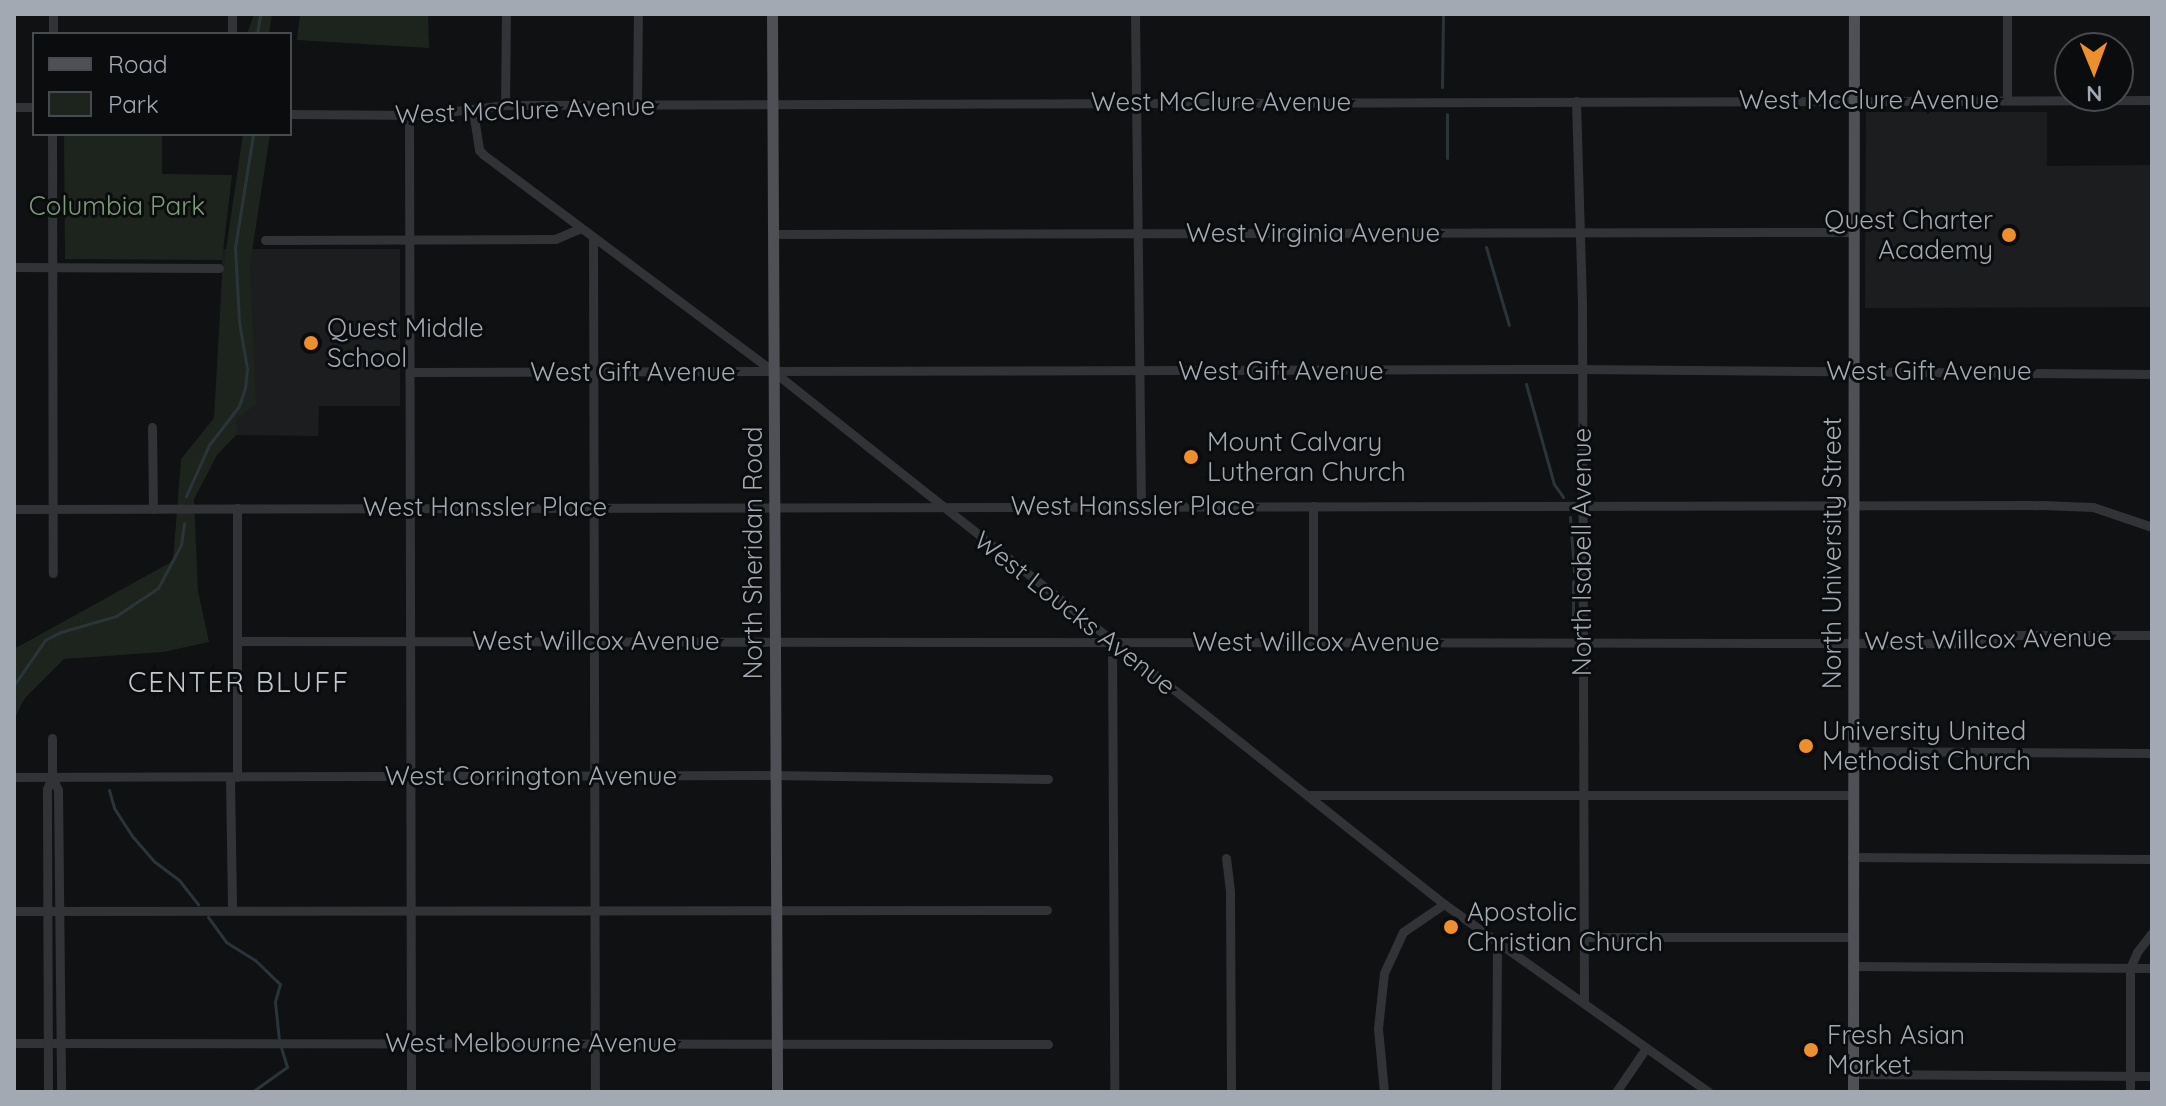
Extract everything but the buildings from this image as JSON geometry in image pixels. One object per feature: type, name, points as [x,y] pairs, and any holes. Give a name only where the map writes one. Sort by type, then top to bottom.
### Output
[{"type":"main road","name":"North Sheridan Road","points":[[772,14],[777,1092]]},
{"type":"main road","name":"North University Street","points":[[1853,1092],[1854,14]]},
{"type":"street","points":[[505,105],[506,14]]},
{"type":"street","points":[[637,104],[638,14]]},
{"type":"street","points":[[1135,14],[1135,234],[1141,505]]},
{"type":"street","points":[[2007,14],[2007,100]]},
{"type":"street","name":"West McClure Avenue","points":[[292,114],[409,115],[473,111],[505,105],[637,104],[2152,100]]},
{"type":"street","name":"North Isabell Avenue","points":[[1576,101],[1583,505],[1584,1003]]},
{"type":"street","name":"West Loucks Avenue","points":[[473,111],[479,150],[774,372],[1444,904],[1706,1091]]},
{"type":"street","points":[[409,115],[411,1092]]},
{"type":"street","points":[[52,136],[53,573]]},
{"type":"street","points":[[265,240],[555,239],[581,228]]},
{"type":"street","name":"West Virginia Avenue","points":[[773,234],[1852,232]]},
{"type":"street","points":[[593,238],[595,1092]]},
{"type":"street","points":[[14,267],[219,268]]},
{"type":"street","points":[[739,372],[751,355]]},
{"type":"street","name":"West Gift Avenue","points":[[410,372],[1579,369],[2152,374]]},
{"type":"street","points":[[797,391],[808,372]]},
{"type":"street","points":[[152,427],[153,509]]},
{"type":"street","name":"West Hanssler Place","points":[[14,509],[1141,505],[2093,507],[2152,527]]},
{"type":"street","points":[[1313,506],[1313,642]]},
{"type":"street","points":[[232,910],[239,641],[237,508]]},
{"type":"street","name":"West Willcox Avenue","points":[[239,641],[1989,643],[2017,635],[2152,635]]},
{"type":"street","points":[[1112,643],[1114,1092]]},
{"type":"street","points":[[48,1092],[47,789],[52,777],[52,738]]},
{"type":"street","points":[[1852,751],[2152,753]]},
{"type":"street","name":"West Corrington Avenue","points":[[14,777],[775,775],[1048,779]]},
{"type":"street","points":[[52,777],[58,790],[61,1092]]},
{"type":"street","points":[[1307,795],[1852,795]]},
{"type":"street","points":[[1852,857],[2152,859]]},
{"type":"street","points":[[1226,858],[1231,909],[1231,1092]]},
{"type":"street","points":[[1384,1092],[1378,1028],[1384,973],[1403,932],[1444,904]]},
{"type":"street","points":[[14,911],[1047,910]]},
{"type":"street","points":[[2130,1092],[2130,968],[2137,952],[2152,933]]},
{"type":"street","points":[[1582,937],[1852,937]]},
{"type":"street","points":[[1496,1092],[1497,944]]},
{"type":"street","points":[[1852,966],[2152,968]]},
{"type":"street","name":"West Melbourne Avenue","points":[[14,1043],[1048,1044]]},
{"type":"street","points":[[1616,1092],[1646,1048]]},
{"type":"street","points":[[1853,1074],[2152,1076]]},
{"type":"shaded area","name":"Quest Charter Academy","points":[[1866,112],[2047,112],[2047,166],[2152,165],[2152,307],[1865,308]]},
{"type":"shaded area","name":"Quest Middle School","points":[[222,249],[400,249],[400,406],[319,406],[318,436],[221,435]]},
{"type":"green space","points":[[254,14],[272,14],[269,32],[248,32]]},
{"type":"green space","points":[[300,14],[428,14],[429,48],[297,40]]},
{"type":"green space","name":"Columbia Park","points":[[64,136],[162,136],[162,174],[232,175],[222,260],[65,259]]},
{"type":"green space","points":[[243,136],[270,136],[250,265],[256,404],[236,419],[238,433],[217,455],[194,499],[198,591],[209,642],[163,652],[64,659],[25,698],[14,719],[14,649],[173,561],[181,459],[214,418],[222,277]]},
{"type":"waterway","points":[[257,32],[260,14]]},
{"type":"waterway","points":[[1442,87],[1443,14]]},
{"type":"waterway","points":[[1447,114],[1447,158]]},
{"type":"waterway","points":[[186,496],[209,445],[239,406],[245,388],[247,369],[239,321],[235,248],[253,136]]},
{"type":"waterway","points":[[1486,247],[1509,325]]},
{"type":"waterway","points":[[1526,384],[1554,484],[1563,497]]},
{"type":"waterway","points":[[1570,517],[1574,572]]},
{"type":"waterway","points":[[14,685],[45,640],[61,632],[116,616],[158,588],[181,545],[184,523]]},
{"type":"waterway","points":[[1573,581],[1573,619]]},
{"type":"waterway","points":[[109,790],[114,808],[133,837],[155,862],[179,880],[198,904]]},
{"type":"waterway","points":[[208,917],[226,942],[255,960],[280,984],[275,1002],[279,1039]]},
{"type":"waterway","points":[[252,1092],[287,1067],[281,1047]]},
{"type":"place","name":"Quest Charter Academy","points":[[2009,235]]},
{"type":"place","name":"Quest Middle School","points":[[311,343]]},
{"type":"place","name":"Mount Calvary Lutheran Church","points":[[1191,457]]},
{"type":"place","name":"University United Methodist Church","points":[[1806,746]]},
{"type":"place","name":"Apostolic Christian Church","points":[[1451,927]]},
{"type":"place","name":"Fresh Asian Market","points":[[1811,1050]]},
{"type":"district","name":"CENTER BLUFF","points":[[239,682]]}]
